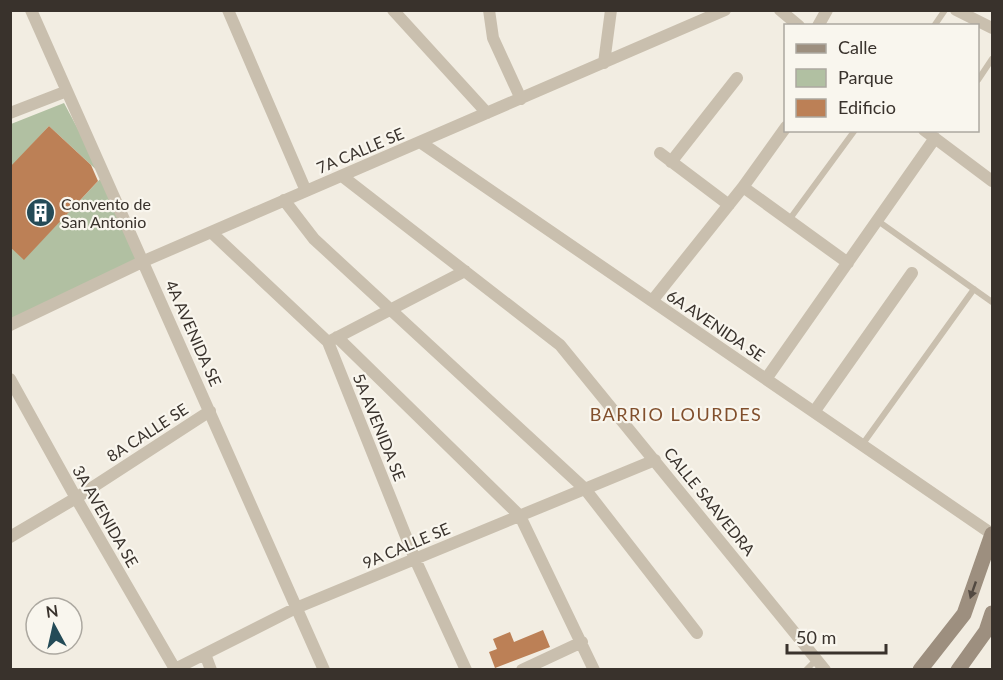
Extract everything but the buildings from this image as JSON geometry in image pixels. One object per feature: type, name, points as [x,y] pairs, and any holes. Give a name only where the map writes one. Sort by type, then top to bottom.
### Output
[{"type":"main road","points":[[920,669],[964,614],[993,534]]},
{"type":"main road","points":[[958,669],[989,632],[993,613]]},
{"type":"street","name":"4A AVENIDA SE","points":[[31,10],[324,669]]},
{"type":"street","points":[[228,10],[306,192]]},
{"type":"street","points":[[393,10],[487,113]]},
{"type":"street","points":[[489,10],[493,38],[521,99]]},
{"type":"street","points":[[604,63],[610,10]]},
{"type":"street","name":"7A CALLE SE","points":[[10,325],[144,261],[725,10]]},
{"type":"street","points":[[780,10],[797,24]]},
{"type":"street","points":[[819,24],[827,10]]},
{"type":"street","points":[[956,10],[993,28]]},
{"type":"street","points":[[671,162],[737,78]]},
{"type":"street","points":[[10,113],[67,91]]},
{"type":"street","points":[[652,301],[743,187],[784,130]]},
{"type":"street","points":[[766,379],[938,134],[993,181]]},
{"type":"street","name":"6A AVENIDA SE","points":[[420,142],[993,534]]},
{"type":"street","points":[[660,153],[729,205]]},
{"type":"street","name":"CALLE SAAVEDRA","points":[[342,176],[560,345],[825,669]]},
{"type":"street","points":[[743,187],[848,263]]},
{"type":"street","points":[[284,201],[314,239],[585,489],[697,633]]},
{"type":"street","name":"5A AVENIDA SE","points":[[212,233],[333,340],[415,559],[466,669]]},
{"type":"street","points":[[465,271],[333,340],[520,516],[594,669]]},
{"type":"street","points":[[814,412],[912,273]]},
{"type":"street","name":"3A AVENIDA SE","points":[[10,379],[174,669]]},
{"type":"street","name":"8A CALLE SE","points":[[10,537],[76,498],[210,411]]},
{"type":"street","name":"9A CALLE SE","points":[[174,669],[296,608],[655,460]]},
{"type":"street","points":[[522,669],[582,642]]},
{"type":"street","points":[[205,654],[211,669]]},
{"type":"lane","points":[[935,24],[945,10]]},
{"type":"lane","points":[[979,79],[993,59]]},
{"type":"lane","points":[[789,220],[854,132]]},
{"type":"lane","points":[[878,221],[993,302]]},
{"type":"lane","points":[[862,445],[974,289]]},
{"type":"lane","points":[[806,669],[816,659]]},
{"type":"green space","points":[[64,103],[103,176],[49,126],[11,167],[11,124]]},
{"type":"green space","points":[[103,176],[138,260],[11,321],[10,247],[24,259]]},
{"type":"place","name":"Convento de San Antonio","points":[[40,212]]},
{"type":"district","name":"BARRIO LOURDES","points":[[676,414]]}]
